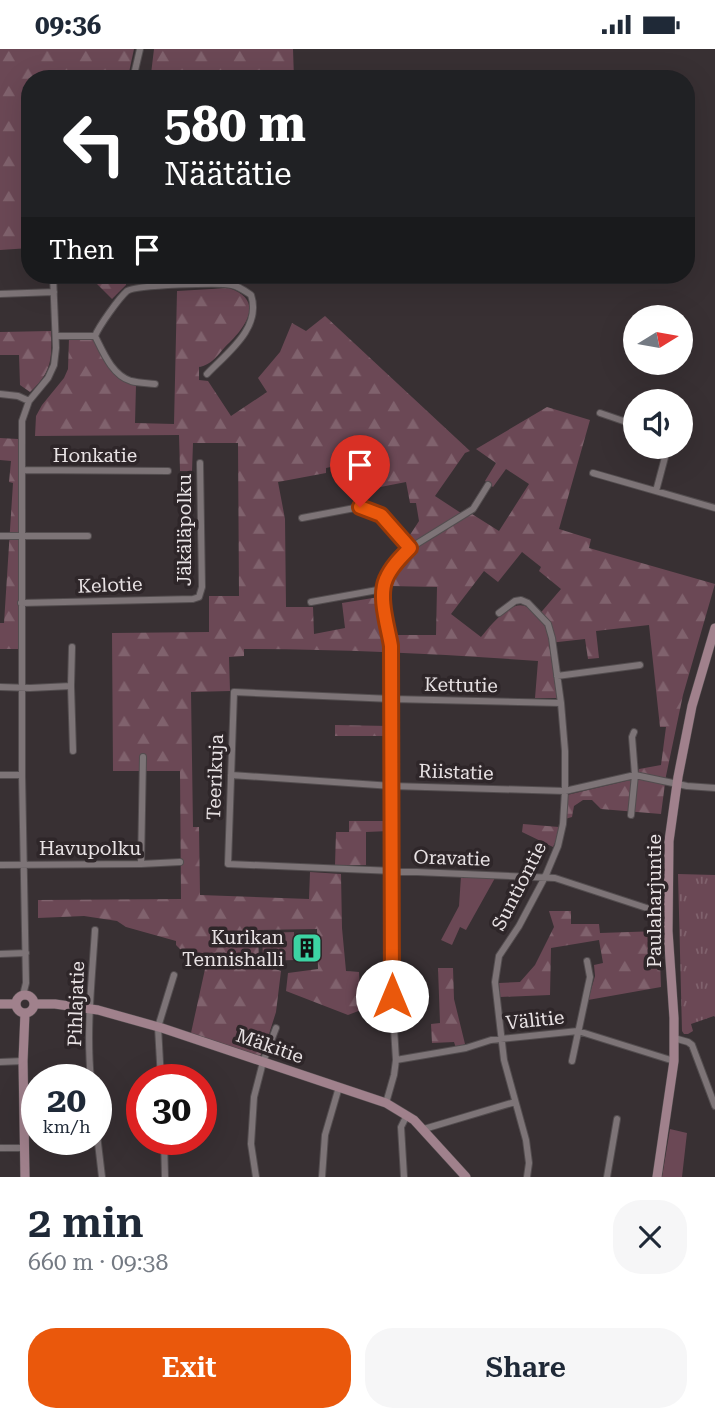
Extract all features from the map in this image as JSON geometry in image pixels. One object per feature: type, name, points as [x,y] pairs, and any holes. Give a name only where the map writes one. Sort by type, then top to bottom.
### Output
[{"type":"street","points":[[135,70],[140,49]]},
{"type":"street","points":[[23,995],[26,983],[26,953],[22,775],[22,421],[29,401],[48,378],[54,365],[56,335],[54,284]]},
{"type":"street","points":[[94,336],[128,291],[150,287],[229,284],[251,295],[254,313],[245,334],[207,374]]},
{"type":"street","points":[[0,294],[54,292]]},
{"type":"street","points":[[56,335],[94,336]]},
{"type":"street","points":[[94,336],[118,374],[129,380],[155,384]]},
{"type":"street","points":[[0,394],[18,396],[29,401]]},
{"type":"street","points":[[600,413],[623,421]]},
{"type":"street","points":[[656,491],[665,459]]},
{"type":"street","name":"Jäkäläpolku","points":[[199,597],[202,587],[200,463]]},
{"type":"street","name":"Honkatie","points":[[22,470],[169,471]]},
{"type":"street","points":[[593,473],[715,508]]},
{"type":"street","points":[[386,1103],[396,1060],[391,871],[391,646],[383,589],[396,563],[410,548],[473,509],[488,485]]},
{"type":"street","points":[[302,518],[360,507],[381,515],[410,548]]},
{"type":"street","points":[[0,536],[89,536]]},
{"type":"street","points":[[311,603],[383,589]]},
{"type":"street","name":"Kelotie","points":[[21,603],[199,597]]},
{"type":"street","name":"Suntiontie","points":[[499,613],[515,601],[521,600],[528,603],[548,624],[561,703],[565,751],[563,824],[558,846],[519,926],[499,956],[495,982],[504,1060],[526,1140],[529,1163],[527,1177]]},
{"type":"street","name":"Paulaharjuntie","points":[[657,1177],[674,1061],[668,915],[669,841],[692,706],[712,648],[715,628]]},
{"type":"street","points":[[72,647],[73,751]]},
{"type":"street","points":[[557,676],[639,665]]},
{"type":"street","points":[[0,687],[71,686]]},
{"type":"street","name":"Kettutie","points":[[234,692],[561,703]]},
{"type":"street","name":"Teerikuja","points":[[228,864],[234,692]]},
{"type":"street","points":[[631,815],[635,775],[632,737],[634,732]]},
{"type":"street","points":[[141,864],[143,757]]},
{"type":"street","points":[[0,775],[22,775]]},
{"type":"street","name":"Riistatie","points":[[231,775],[392,786],[565,791],[635,775],[687,786],[715,788]]},
{"type":"street","name":"Havupolku","points":[[0,865],[180,862]]},
{"type":"street","name":"Oravatie","points":[[228,864],[555,878],[668,915]]},
{"type":"street","name":"Pihlajatie","points":[[90,1064],[95,930]]},
{"type":"street","points":[[0,954],[26,953]]},
{"type":"street","points":[[572,1061],[590,977],[587,961]]},
{"type":"street","points":[[160,1064],[158,1027],[174,975]]},
{"type":"street","points":[[23,995],[31,997],[34,1004],[31,1010],[25,1013],[18,1011],[15,1004],[18,997],[23,995]]},
{"type":"street","points":[[0,1004],[15,1004]]},
{"type":"street","name":"Mäkitie","points":[[34,1004],[91,1009],[158,1027],[386,1103],[424,1129],[466,1177]]},
{"type":"street","points":[[23,1064],[25,1013]]},
{"type":"street","points":[[256,1177],[251,1144],[254,1097],[276,1028]]},
{"type":"street","name":"Välitie","points":[[396,1060],[466,1048],[491,1039],[578,1031],[674,1061]]},
{"type":"street","points":[[674,1038],[692,1045],[715,1106]]},
{"type":"street","points":[[0,1062],[23,1061]]},
{"type":"street","points":[[322,1177],[325,1135],[339,1087]]},
{"type":"street","points":[[424,1129],[515,1102]]},
{"type":"street","points":[[404,1177],[401,1127],[407,1115]]},
{"type":"street","points":[[607,1177],[617,1119]]},
{"type":"street","points":[[0,1149],[21,1148]]},
{"type":"street","points":[[24,1155],[25,1177]]},
{"type":"street","points":[[99,1155],[102,1177]]},
{"type":"street","points":[[165,1155],[166,1177]]},
{"type":"green space","points":[[0,49],[134,49],[130,70],[21,70],[21,249],[0,250]]},
{"type":"green space","points":[[154,49],[293,49],[294,70],[151,70]]},
{"type":"green space","points":[[97,284],[126,284],[112,299]]},
{"type":"green space","points":[[229,288],[247,300],[249,308],[245,324],[213,360],[199,367],[199,380],[208,381],[231,416],[267,392],[258,378],[280,352],[292,323],[306,331],[325,316],[470,451],[465,453],[435,496],[467,517],[472,514],[499,531],[529,484],[506,469],[493,487],[485,481],[496,463],[476,449],[547,407],[590,420],[559,529],[591,539],[589,548],[715,584],[683,695],[661,814],[601,809],[592,800],[583,800],[574,806],[572,817],[565,819],[567,795],[636,781],[639,769],[661,765],[666,727],[660,727],[649,625],[596,631],[599,658],[588,659],[585,639],[549,643],[557,698],[535,698],[538,661],[391,652],[281,649],[244,649],[244,656],[229,657],[230,691],[191,692],[193,827],[199,827],[200,895],[309,899],[310,872],[341,874],[346,971],[359,972],[361,1010],[348,1015],[286,991],[288,973],[318,969],[317,929],[258,930],[259,963],[281,971],[276,1012],[260,1056],[191,1033],[207,960],[181,950],[176,941],[126,927],[117,921],[84,916],[38,918],[38,900],[181,899],[180,771],[113,771],[112,633],[209,632],[209,596],[239,596],[238,443],[193,443],[192,471],[180,471],[179,435],[35,436],[36,416],[68,369],[69,338],[93,338],[114,374],[127,383],[136,385],[135,423],[174,424],[177,291]],"holes":[[[354,462],[360,491],[406,482],[410,503],[416,503],[419,521],[408,538],[419,546],[395,572],[389,586],[437,587],[436,635],[386,635],[379,597],[342,603],[345,628],[314,634],[313,607],[286,607],[285,519],[278,482],[326,473],[326,468]],[[522,552],[541,567],[539,571],[561,589],[537,617],[525,606],[513,607],[500,615],[481,637],[451,614],[484,571],[498,582]]]},
{"type":"green space","points":[[51,331],[47,371],[30,392],[20,385],[19,355],[0,355],[0,332]]},
{"type":"green space","points":[[0,438],[18,439],[19,649],[0,649],[13,483],[9,482],[11,461],[0,460]]},
{"type":"green space","points":[[335,725],[389,726],[389,736],[335,736]]},
{"type":"green space","points":[[349,821],[389,821],[389,831],[366,832],[366,865],[335,865],[336,832],[349,832]]},
{"type":"green space","points":[[523,824],[559,827],[553,847],[522,832]]},
{"type":"green space","points":[[678,874],[715,875],[715,1017],[691,1024],[693,1031],[688,1034],[682,1031]]},
{"type":"green space","points":[[461,876],[495,878],[466,930],[460,927],[452,945],[441,940],[459,906]]},
{"type":"green space","points":[[549,911],[571,911],[571,924],[599,924],[600,933],[659,931],[661,987],[588,1000],[595,976],[594,965],[603,963],[599,940],[551,948],[550,995],[500,997],[499,983],[520,982],[535,965],[554,927]]},
{"type":"green space","points":[[294,932],[295,960],[263,961],[262,933]]},
{"type":"green space","points":[[438,968],[453,968],[454,999],[465,1044],[456,1048],[454,1042],[432,1043],[431,1024],[440,1023]]},
{"type":"green space","points":[[670,1129],[687,1133],[682,1177],[662,1177]]},
{"type":"place","name":"Kurikan Tennishalli","points":[[307,948]]},
{"type":"route","points":[[360,507],[381,515],[410,548],[396,563],[383,589],[391,646],[392,996]]}]
